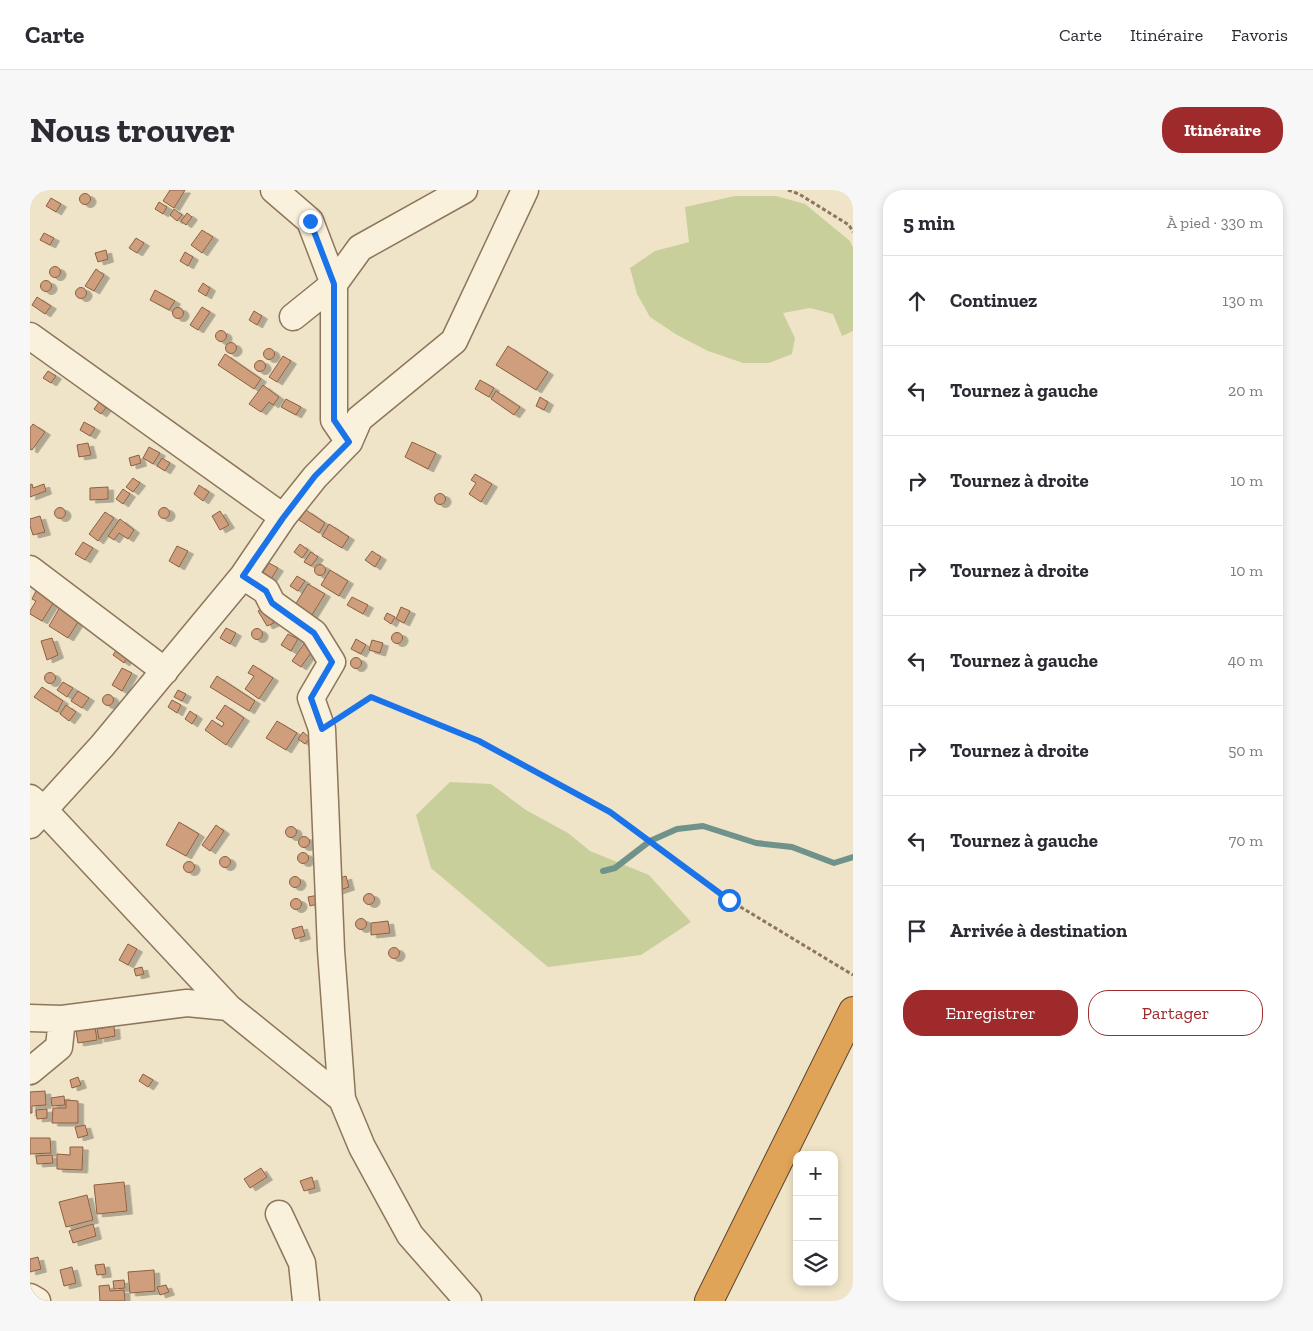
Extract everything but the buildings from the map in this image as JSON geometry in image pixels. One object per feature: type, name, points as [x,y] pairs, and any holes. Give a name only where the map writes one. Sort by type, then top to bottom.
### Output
[{"type":"highway","points":[[708,1301],[853,1011]]},
{"type":"street","points":[[274,190],[310,221],[334,284],[334,420],[349,442]]},
{"type":"street","points":[[293,317],[334,284],[360,248],[464,190]]},
{"type":"street","points":[[342,1099],[228,1007],[34,811],[102,746],[165,671],[243,576],[315,476],[349,442],[359,419],[454,340],[525,190]]},
{"type":"street","points":[[30,336],[283,518]]},
{"type":"street","points":[[30,569],[165,671]]},
{"type":"street","points":[[243,576],[266,591],[272,603],[314,633],[332,662],[311,698],[322,729],[331,950],[342,1099],[362,1147],[410,1235],[468,1301]]},
{"type":"street","points":[[30,1018],[62,1019],[187,1003],[228,1007]]},
{"type":"street","points":[[30,1071],[59,1048],[62,1019]]},
{"type":"street","points":[[279,1214],[302,1263],[306,1301]]},
{"type":"street","points":[[30,1297],[37,1301]]},
{"type":"path","points":[[788,190],[799,194],[849,225],[853,232]]},
{"type":"path","points":[[322,729],[371,697],[479,741],[610,812],[729,900],[853,975]]},
{"type":"green space","points":[[735,196],[776,196],[805,204],[850,241],[853,247],[853,331],[842,336],[833,314],[810,308],[783,313],[795,338],[792,354],[769,363],[743,363],[708,351],[677,335],[650,317],[637,294],[630,268],[655,251],[689,242],[685,207]]},
{"type":"green space","points":[[450,782],[491,784],[526,810],[568,833],[590,851],[649,875],[691,922],[641,955],[548,967],[431,868],[416,815]]},
{"type":"waterway","points":[[603,871],[615,868],[650,841],[677,829],[703,826],[756,843],[792,847],[834,863],[853,857]]},
{"type":"route","points":[[310,221],[334,284],[334,420],[349,442],[315,476],[243,576],[266,591],[272,603],[314,633],[332,662],[311,698],[322,729],[371,697],[479,741],[610,812],[729,900]]}]
